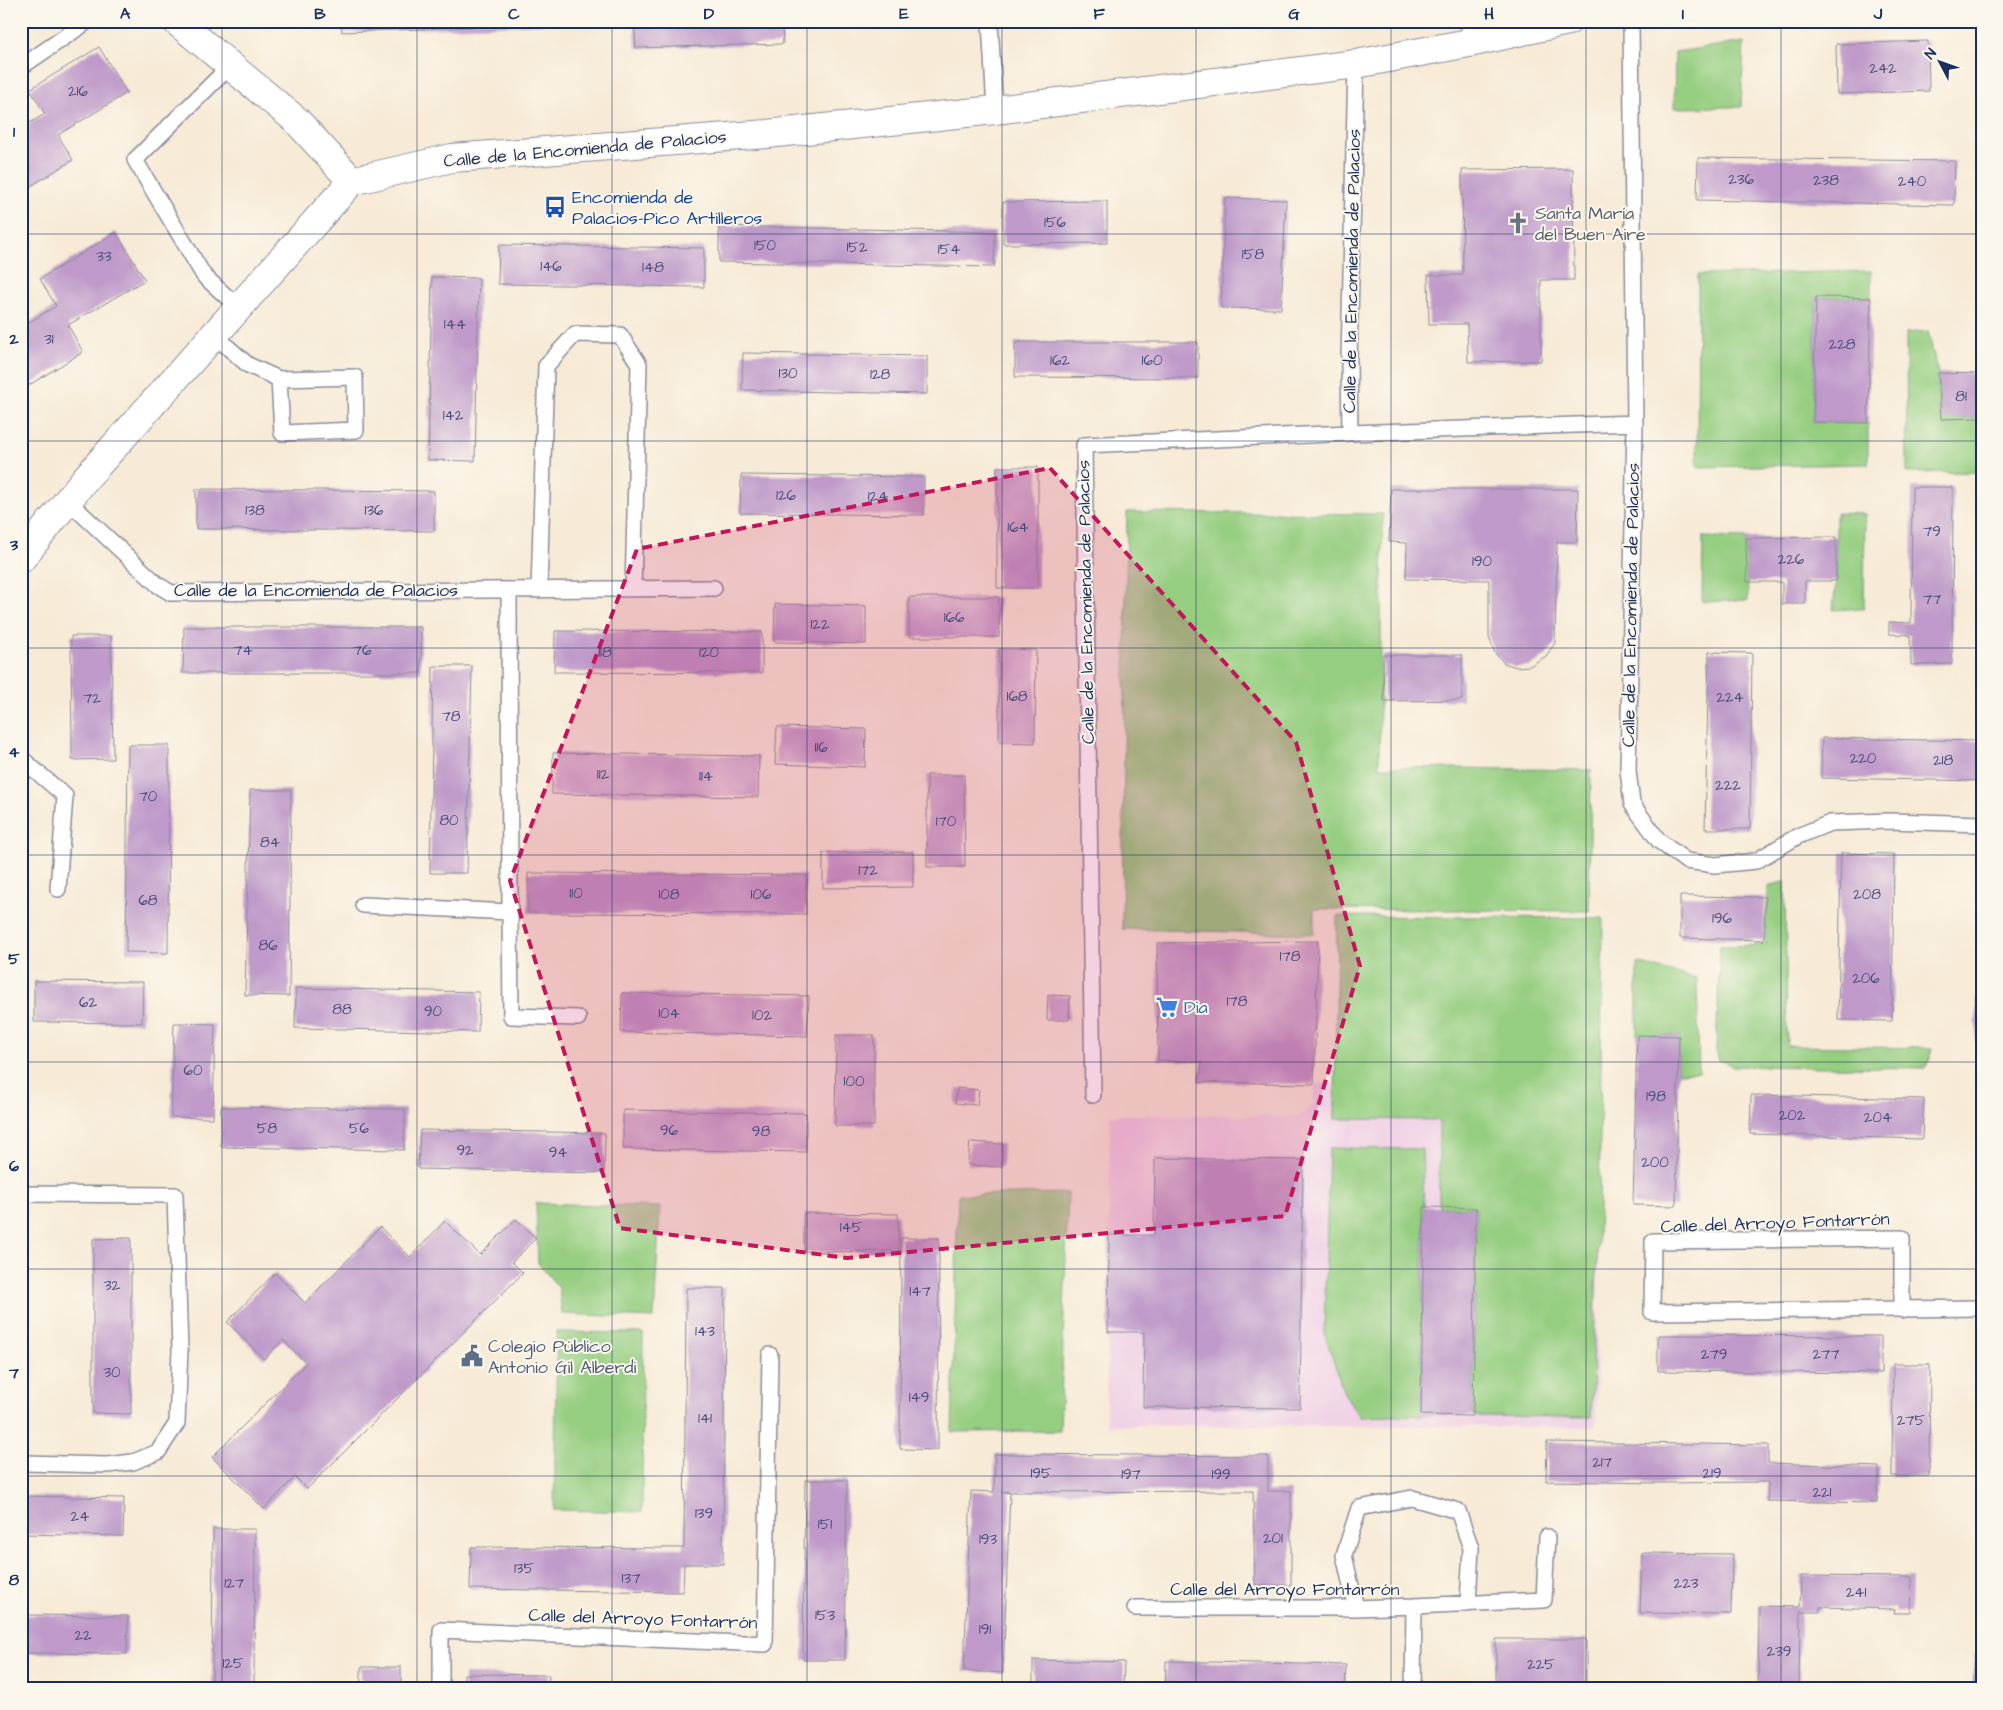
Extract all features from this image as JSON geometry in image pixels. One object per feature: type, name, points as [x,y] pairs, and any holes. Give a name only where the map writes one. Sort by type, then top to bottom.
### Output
[{"type":"street","points":[[21,559],[85,479],[352,181],[296,120],[176,21]]},
{"type":"street","name":"Calle de la Encomienda de Palacios","points":[[352,181],[452,158],[767,134],[995,110],[1356,64],[1469,32],[1568,21]]},
{"type":"lane","points":[[21,67],[88,21]]},
{"type":"lane","points":[[990,21],[995,110]]},
{"type":"lane","name":"Calle de la Encomienda de Palacios","points":[[1631,21],[1635,423],[1628,770],[1632,804],[1659,841],[1686,861],[1715,865],[1756,861],[1798,836],[1830,823],[1890,821],[1982,824]]},
{"type":"lane","name":"Calle de la Encomienda de Palacios","points":[[1092,1095],[1084,445],[1350,433],[1348,360],[1356,64]]},
{"type":"lane","points":[[230,66],[134,160],[204,276],[238,307]]},
{"type":"lane","points":[[539,590],[546,366],[574,334],[620,335],[639,364],[633,589]]},
{"type":"lane","points":[[214,335],[248,364],[278,379],[355,377],[356,430],[282,433],[278,379]]},
{"type":"lane","points":[[1350,433],[1635,423]]},
{"type":"lane","name":"Calle de la Encomienda de Palacios","points":[[68,501],[158,585],[171,593],[714,588]]},
{"type":"lane","points":[[509,590],[511,1016],[578,1018]]},
{"type":"lane","points":[[21,758],[65,796],[58,889]]},
{"type":"lane","points":[[363,905],[510,912]]},
{"type":"lane","points":[[21,1194],[175,1195],[180,1350],[177,1423],[158,1452],[133,1462],[107,1465],[23,1463]]},
{"type":"lane","name":"Calle del Arroyo Fontarrón","points":[[1902,1310],[1902,1238],[1654,1242],[1652,1312],[1902,1310],[1982,1308]]},
{"type":"lane","name":"Calle del Arroyo Fontarrón","points":[[440,1689],[441,1630],[765,1644],[770,1355]]},
{"type":"lane","points":[[1356,1608],[1344,1555],[1359,1508],[1412,1498],[1458,1511],[1471,1548],[1468,1604]]},
{"type":"lane","points":[[1414,1606],[1544,1600],[1546,1537]]},
{"type":"lane","name":"Calle del Arroyo Fontarrón","points":[[1135,1608],[1356,1608],[1414,1606],[1414,1689]]},
{"type":"highlighted area","points":[[1050,468],[1296,742],[1360,966],[1285,1216],[847,1258],[620,1228],[510,881],[637,549]]},
{"type":"shaded area","points":[[1337,916],[1603,918],[1596,1427],[1106,1425],[1110,1115],[1299,1116],[1314,1105],[1314,1084],[1334,1084]]},
{"type":"green space","points":[[1744,42],[1741,107],[1674,108],[1675,52]]},
{"type":"green space","points":[[1871,271],[1871,298],[1816,297],[1813,422],[1868,423],[1868,464],[1697,467],[1698,275]]},
{"type":"green space","points":[[1928,331],[1938,373],[1941,418],[1982,418],[1982,472],[1907,473],[1906,333]]},
{"type":"green space","points":[[1127,512],[1383,514],[1379,767],[1591,770],[1589,911],[1314,909],[1314,934],[1122,929]]},
{"type":"green space","points":[[1836,513],[1865,514],[1864,608],[1833,610],[1836,581]]},
{"type":"green space","points":[[1703,537],[1746,538],[1748,600],[1702,602]]},
{"type":"green space","points":[[1785,881],[1787,1046],[1933,1048],[1925,1068],[1733,1066],[1719,1060],[1716,1051],[1720,946],[1765,945],[1768,887]]},
{"type":"green space","points":[[1337,916],[1603,918],[1599,1209],[1591,1417],[1473,1416],[1476,1208],[1439,1207],[1439,1120],[1335,1119]]},
{"type":"green space","points":[[1637,963],[1697,979],[1699,1072],[1678,1073],[1679,1036],[1637,1035]]},
{"type":"green space","points":[[1329,1148],[1422,1149],[1424,1207],[1421,1415],[1360,1417],[1344,1393],[1324,1332]]},
{"type":"green space","points":[[1068,1193],[1060,1431],[952,1432],[958,1195]]},
{"type":"green space","points":[[536,1203],[660,1207],[654,1318],[562,1314],[559,1288],[538,1263]]},
{"type":"green space","points":[[557,1332],[643,1333],[642,1512],[554,1510]]},
{"type":"building","points":[[341,21],[575,21],[575,23],[342,32]]},
{"type":"building","points":[[634,21],[927,21],[927,23],[782,28],[783,44],[636,48]]},
{"type":"building","points":[[1979,37],[1982,37],[1982,60],[1979,60]]},
{"type":"building","points":[[1928,41],[1929,91],[1837,94],[1836,44]]},
{"type":"building","points":[[99,47],[127,93],[58,135],[73,160],[21,192],[21,128],[45,114],[30,89]]},
{"type":"building","points":[[1698,158],[1955,161],[1954,205],[1697,200]]},
{"type":"building","name":"Santa María del Buen Aire","points":[[1573,169],[1574,280],[1541,280],[1541,361],[1468,362],[1467,324],[1429,324],[1428,275],[1463,275],[1462,170]]},
{"type":"building","points":[[1225,198],[1286,200],[1281,309],[1221,308]]},
{"type":"building","points":[[1107,201],[1107,243],[1003,244],[1003,202]]},
{"type":"building","points":[[719,226],[995,232],[994,267],[719,262]]},
{"type":"building","points":[[116,232],[145,280],[68,325],[83,352],[21,390],[21,327],[56,306],[40,279]]},
{"type":"building","points":[[499,245],[704,248],[704,287],[498,284]]},
{"type":"building","points":[[432,277],[479,278],[475,461],[428,460]]},
{"type":"building","points":[[1816,297],[1871,298],[1868,423],[1813,422]]},
{"type":"building","points":[[1015,342],[1198,342],[1198,378],[1015,377]]},
{"type":"building","points":[[743,353],[927,356],[927,394],[742,390]]},
{"type":"building","points":[[1938,373],[1982,374],[1982,418],[1941,419]]},
{"type":"building","points":[[997,467],[1038,467],[1038,588],[997,588]]},
{"type":"building","points":[[741,475],[924,477],[924,515],[740,513]]},
{"type":"building","points":[[1912,487],[1953,487],[1952,664],[1911,665],[1910,635],[1889,634],[1889,622],[1911,623]]},
{"type":"building","points":[[196,489],[434,491],[434,531],[196,529]]},
{"type":"building","points":[[1391,489],[1578,489],[1577,542],[1557,542],[1555,643],[1546,656],[1530,666],[1516,667],[1504,663],[1495,653],[1489,638],[1489,580],[1406,579],[1407,543],[1389,542]]},
{"type":"building","points":[[1836,537],[1836,581],[1805,581],[1805,604],[1782,604],[1782,582],[1747,582],[1746,538]]},
{"type":"building","points":[[909,597],[999,597],[999,637],[909,637]]},
{"type":"building","points":[[775,604],[866,606],[866,644],[774,642]]},
{"type":"building","points":[[184,627],[421,627],[421,673],[183,673]]},
{"type":"building","points":[[555,631],[762,632],[762,673],[554,672]]},
{"type":"building","points":[[71,636],[111,636],[113,759],[72,760]]},
{"type":"building","points":[[999,649],[1036,650],[1035,743],[999,742]]},
{"type":"building","points":[[1709,652],[1752,653],[1750,829],[1705,829]]},
{"type":"building","points":[[1383,655],[1462,655],[1462,700],[1384,701]]},
{"type":"building","points":[[433,666],[472,666],[467,873],[430,873]]},
{"type":"building","points":[[777,727],[866,729],[865,767],[775,764]]},
{"type":"building","points":[[1822,738],[1982,741],[1982,781],[1821,778]]},
{"type":"building","points":[[128,745],[169,745],[168,953],[126,952]]},
{"type":"building","points":[[553,753],[759,756],[758,797],[552,794]]},
{"type":"building","points":[[927,775],[964,775],[965,867],[927,867]]},
{"type":"building","points":[[250,790],[291,790],[289,996],[245,995]]},
{"type":"building","points":[[913,852],[913,887],[823,888],[823,853]]},
{"type":"building","points":[[1841,853],[1894,854],[1892,1021],[1838,1020]]},
{"type":"building","points":[[528,873],[806,875],[806,914],[528,913]]},
{"type":"building","points":[[1680,896],[1765,897],[1764,940],[1680,938]]},
{"type":"building","points":[[1318,941],[1314,1084],[1199,1082],[1202,1062],[1158,1060],[1157,943]]},
{"type":"building","points":[[34,981],[143,982],[142,1023],[34,1022]]},
{"type":"building","points":[[296,988],[479,992],[478,1032],[295,1028]]},
{"type":"building","points":[[622,993],[809,996],[807,1036],[621,1032]]},
{"type":"building","points":[[1048,995],[1070,996],[1069,1020],[1047,1020]]},
{"type":"building","points":[[1976,997],[1982,997],[1982,1042],[1976,1042]]},
{"type":"building","points":[[174,1023],[215,1024],[213,1118],[171,1117]]},
{"type":"building","points":[[836,1035],[874,1035],[874,1126],[835,1126]]},
{"type":"building","points":[[1637,1035],[1679,1036],[1676,1206],[1633,1205]]},
{"type":"building","points":[[957,1088],[979,1090],[977,1105],[955,1103]]},
{"type":"building","points":[[1751,1095],[1924,1099],[1922,1139],[1750,1134]]},
{"type":"building","points":[[221,1107],[405,1109],[404,1150],[221,1147]]},
{"type":"building","points":[[623,1110],[806,1113],[806,1152],[623,1149]]},
{"type":"building","points":[[420,1130],[605,1133],[604,1173],[418,1169]]},
{"type":"building","points":[[970,1142],[1003,1144],[1002,1167],[968,1165]]},
{"type":"building","points":[[1155,1158],[1303,1160],[1300,1408],[1143,1407],[1144,1332],[1108,1332],[1109,1235],[1154,1235]]},
{"type":"building","points":[[1424,1207],[1476,1208],[1473,1416],[1421,1415]]},
{"type":"building","points":[[804,1213],[898,1214],[899,1251],[804,1252]]},
{"type":"building","points":[[516,1219],[536,1238],[512,1262],[523,1273],[307,1489],[295,1477],[264,1509],[212,1457],[306,1363],[283,1340],[264,1359],[227,1322],[275,1273],[305,1303],[380,1227],[410,1257],[445,1221],[480,1255]]},
{"type":"building","points":[[131,1238],[131,1414],[93,1413],[93,1239]]},
{"type":"building","points":[[901,1238],[939,1238],[938,1450],[900,1449]]},
{"type":"building","points":[[686,1288],[725,1288],[723,1564],[684,1564],[683,1592],[470,1589],[471,1547],[684,1548]]},
{"type":"building","points":[[1658,1335],[1881,1336],[1881,1373],[1658,1371]]},
{"type":"building","points":[[1893,1364],[1930,1364],[1929,1476],[1892,1476]]},
{"type":"building","points":[[1547,1442],[1768,1445],[1768,1463],[1879,1467],[1877,1503],[1767,1501],[1768,1482],[1546,1481]]},
{"type":"building","points":[[995,1454],[1268,1456],[1268,1491],[1291,1491],[1291,1585],[1255,1585],[1253,1491],[1002,1492],[1010,1492],[1003,1673],[964,1671],[971,1491],[994,1492]]},
{"type":"building","points":[[805,1480],[847,1480],[845,1660],[803,1660]]},
{"type":"building","points":[[21,1496],[124,1498],[123,1536],[21,1534]]},
{"type":"building","points":[[213,1529],[255,1529],[254,1689],[212,1689]]},
{"type":"building","points":[[1642,1553],[1732,1554],[1731,1614],[1640,1613]]},
{"type":"building","points":[[1801,1576],[1912,1577],[1911,1613],[1894,1613],[1895,1609],[1820,1607],[1820,1612],[1800,1612],[1799,1689],[1758,1689],[1759,1606],[1800,1607]]},
{"type":"building","points":[[21,1615],[128,1616],[127,1654],[21,1653]]},
{"type":"building","points":[[1496,1639],[1586,1639],[1586,1689],[1496,1689]]},
{"type":"building","points":[[1974,1653],[1982,1653],[1982,1689],[1974,1689]]},
{"type":"building","points":[[1033,1660],[1124,1662],[1123,1689],[1033,1689]]},
{"type":"building","points":[[1166,1661],[1346,1665],[1345,1689],[1165,1689]]},
{"type":"building","points":[[361,1667],[401,1667],[401,1689],[361,1689]]},
{"type":"building","points":[[464,1674],[549,1675],[548,1689],[464,1689]]},
{"type":"place","name":"Encomienda de Palacios-Pico Artilleros","points":[[555,207]]},
{"type":"place","name":"Santa María del Buen Aire","points":[[1518,223]]},
{"type":"place","name":"Dia","points":[[1167,1007]]},
{"type":"place","name":"Colegio Público Antonio Gil Alberdi","points":[[472,1356]]}]
